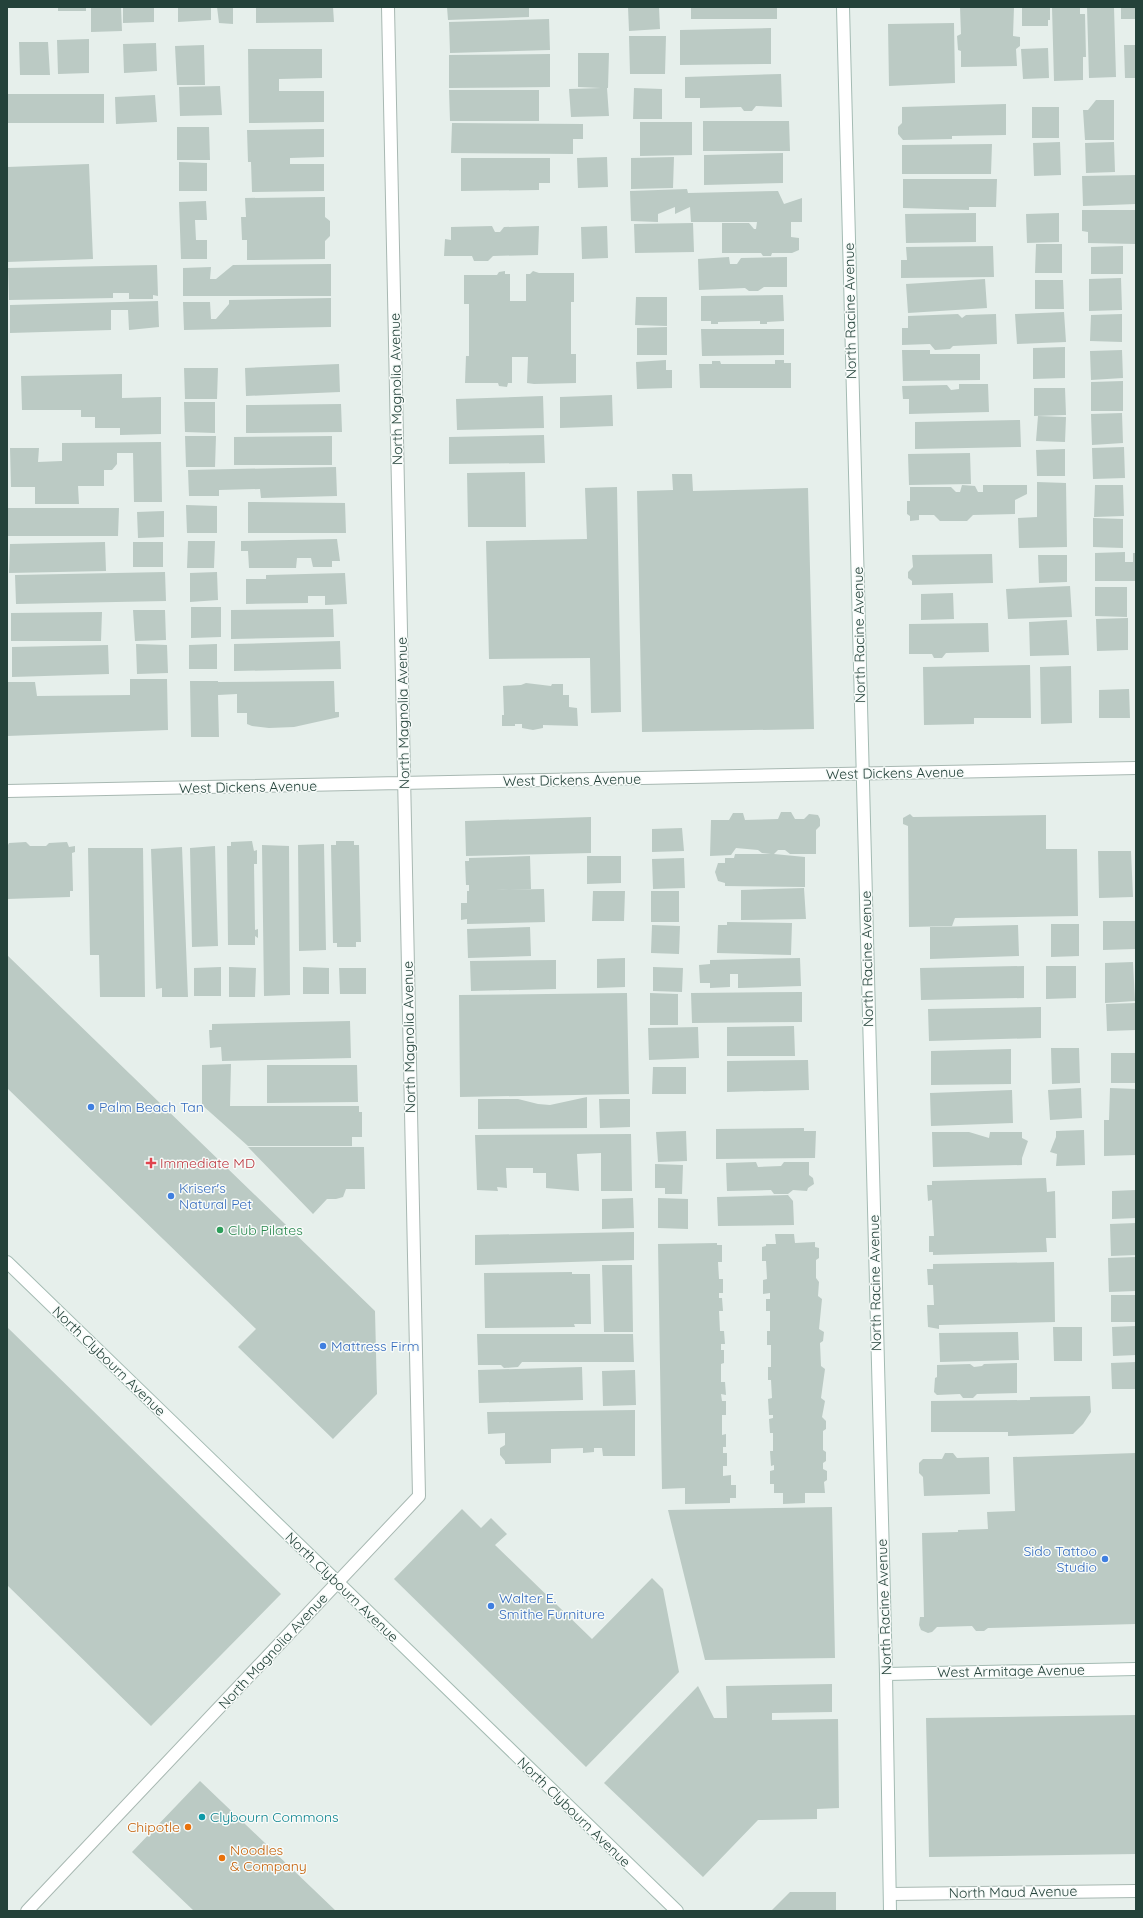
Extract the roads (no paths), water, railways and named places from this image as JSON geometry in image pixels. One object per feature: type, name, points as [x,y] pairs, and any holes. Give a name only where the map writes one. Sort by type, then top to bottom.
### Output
[{"type":"street","name":"North Magnolia Avenue","points":[[27,1911],[419,1496],[388,7]]},
{"type":"street","name":"North Racine Avenue","points":[[843,7],[886,1674],[890,1911]]},
{"type":"street","name":"West Dickens Avenue","points":[[7,791],[1136,768]]},
{"type":"street","name":"North Clybourn Avenue","points":[[7,1262],[677,1911]]},
{"type":"street","name":"West Armitage Avenue","points":[[886,1674],[1136,1669]]},
{"type":"street","name":"North Maud Avenue","points":[[890,1894],[1136,1891]]},
{"type":"place","name":"Palm Beach Tan","points":[[91,1107]]},
{"type":"place","name":"Immediate MD","points":[[151,1163]]},
{"type":"place","name":"Kriser's Natural Pet","points":[[171,1196]]},
{"type":"place","name":"Club Pilates","points":[[220,1230]]},
{"type":"place","name":"Mattress Firm","points":[[323,1346]]},
{"type":"place","name":"Sido Tattoo Studio","points":[[1105,1559]]},
{"type":"place","name":"Walter E. Smithe Furniture","points":[[491,1606]]},
{"type":"place","name":"Clybourn Commons","points":[[202,1817]]},
{"type":"place","name":"Chipotle","points":[[188,1827]]},
{"type":"place","name":"Noodles & Company","points":[[222,1858]]}]
